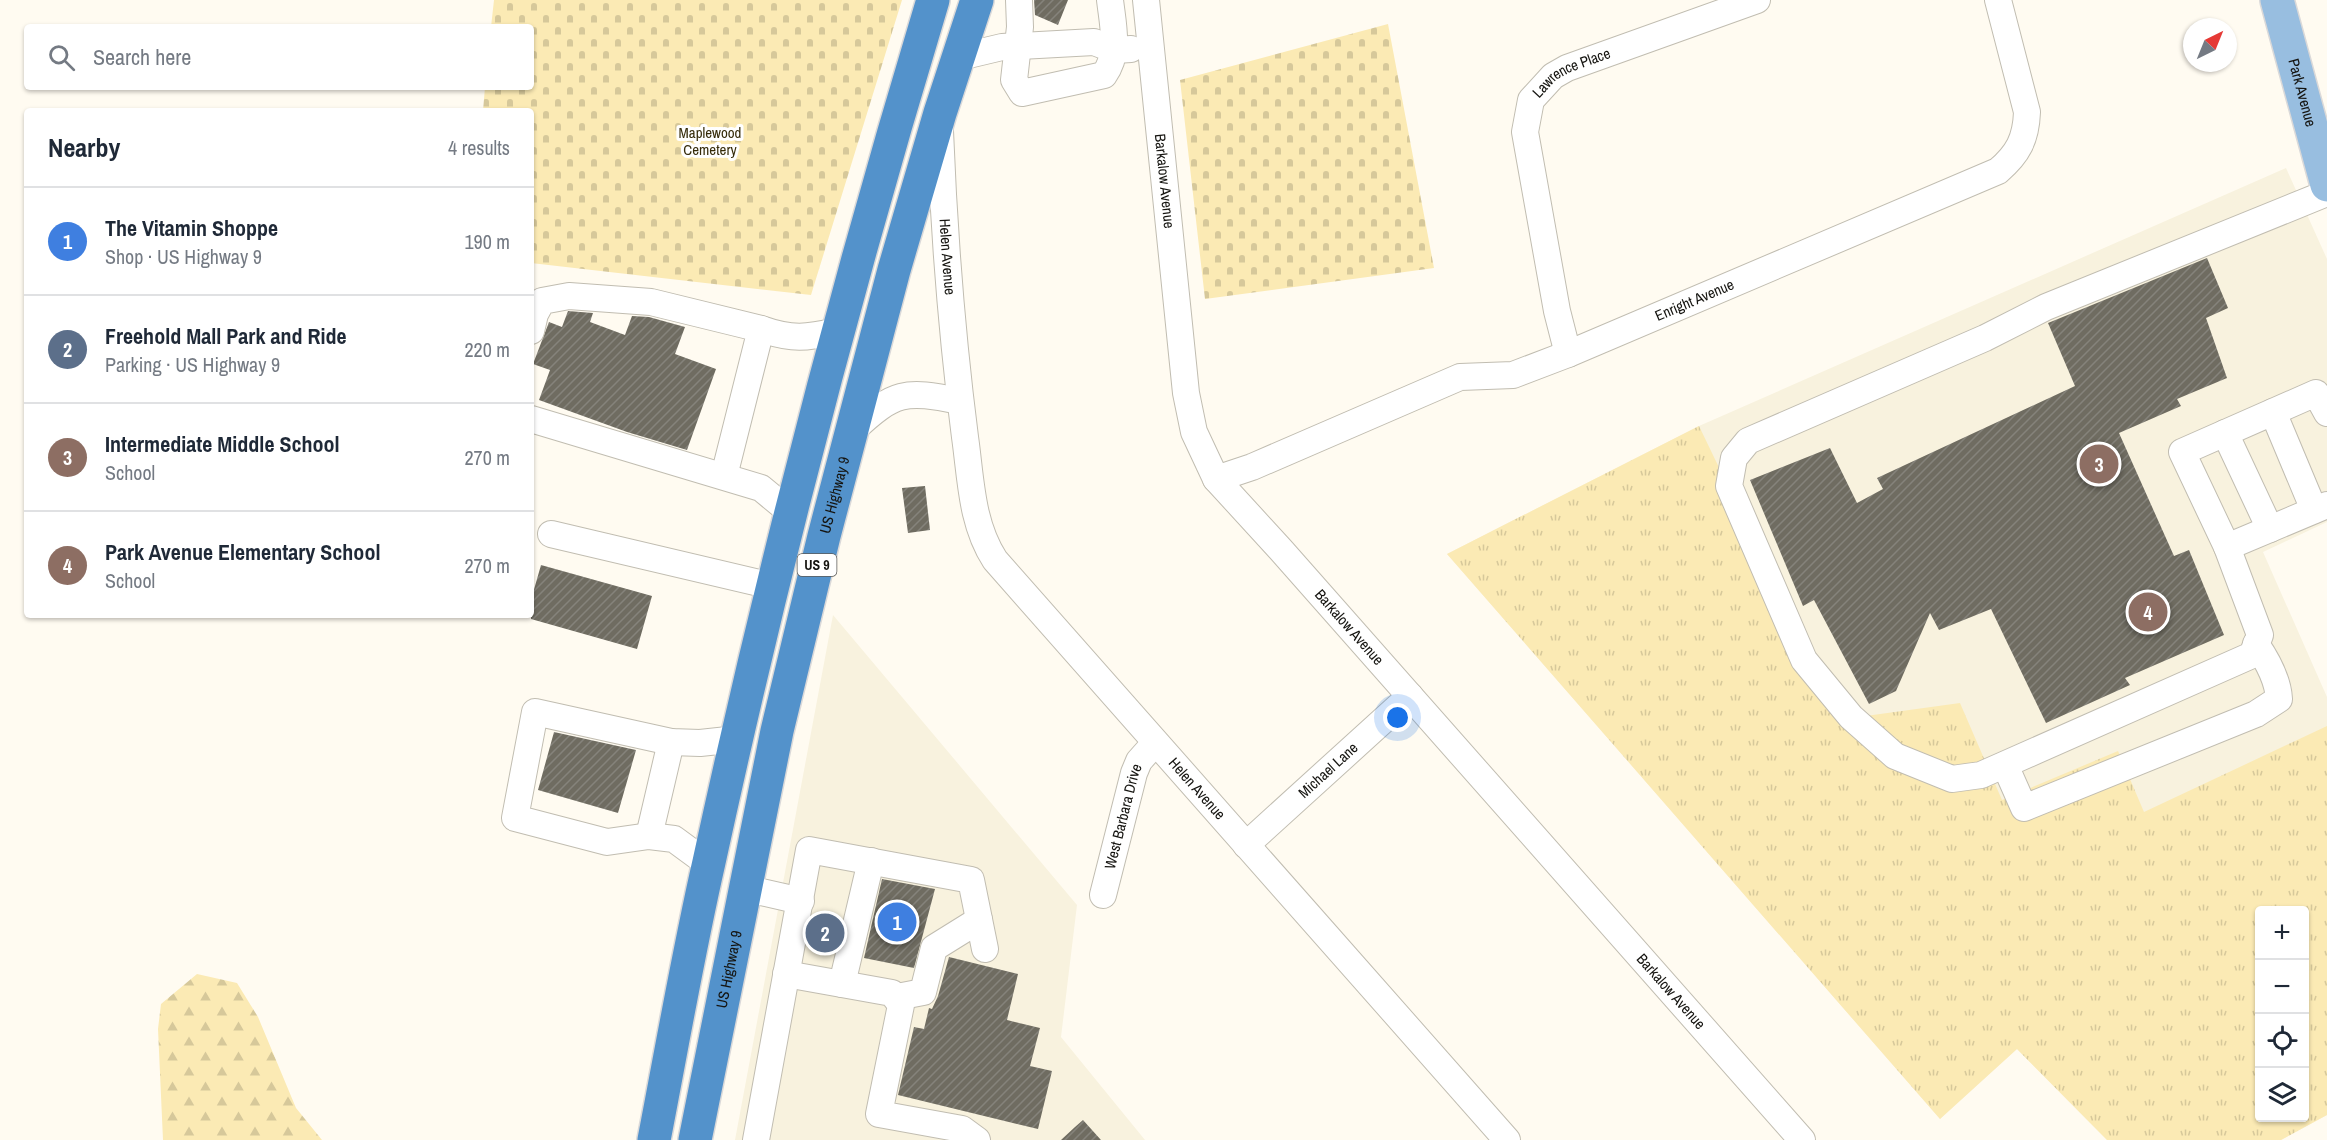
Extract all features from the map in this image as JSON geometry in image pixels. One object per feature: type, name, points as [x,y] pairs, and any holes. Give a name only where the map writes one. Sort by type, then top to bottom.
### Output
[{"type":"highway","name":"US 9","points":[[654,1140],[708,864],[790,512],[837,331],[933,0]]},
{"type":"highway","name":"US Highway 9","points":[[695,1140],[744,888],[783,708],[894,270],[940,113],[977,0]]},
{"type":"main road","name":"Park Avenue","points":[[2277,0],[2326,178]]},
{"type":"street","points":[[1019,0],[1020,27],[1014,80],[1022,93],[1104,75],[1111,66],[1115,50],[1110,0]]},
{"type":"street","name":"Barkalow Avenue","points":[[1146,0],[1186,393],[1194,432],[1216,479],[1802,1140]]},
{"type":"street","name":"Lawrence Place","points":[[1568,354],[1557,311],[1525,132],[1526,119],[1532,100],[1553,76],[1567,68],[1757,0]]},
{"type":"street","name":"Enright Avenue","points":[[1216,479],[1263,462],[1460,376],[1514,375],[1568,354],[1987,176],[2005,165],[2021,146],[2026,131],[2027,112],[1998,0]]},
{"type":"street","points":[[960,57],[1017,47],[1094,42],[1115,50],[1151,48]]},
{"type":"street","name":"Helen Avenue","points":[[940,113],[943,197],[960,401],[974,509],[986,546],[995,560],[1155,743],[1507,1140]]},
{"type":"street","points":[[2326,178],[2046,307],[1985,338],[1748,441],[1734,458],[1730,486],[1804,660],[1851,717],[1895,756],[1952,779],[1981,775],[2252,655],[2260,635],[2227,547],[2182,453],[2316,393],[2327,413]]},
{"type":"street","points":[[534,318],[542,301],[569,296],[665,303],[787,338],[810,337],[837,331]]},
{"type":"street","points":[[724,476],[761,329]]},
{"type":"street","points":[[853,430],[874,410],[897,396],[926,394],[960,401]]},
{"type":"street","points":[[2227,547],[2320,508],[2273,412]]},
{"type":"street","points":[[534,419],[761,488],[790,512]]},
{"type":"street","points":[[2225,433],[2270,529]]},
{"type":"street","points":[[551,534],[772,586]]},
{"type":"street","points":[[2005,765],[2024,808],[2256,714],[2279,699],[2270,668],[2256,645]]},
{"type":"street","name":"Michael Lane","points":[[1246,845],[1410,696]]},
{"type":"street","points":[[708,864],[674,839],[649,836],[607,842],[515,818],[535,712],[671,742],[700,743],[737,739]]},
{"type":"street","points":[[649,836],[671,742]]},
{"type":"street","name":"West Barbara Drive","points":[[1103,895],[1134,773],[1139,761],[1155,743]]},
{"type":"street","points":[[756,1140],[809,850],[971,880],[985,949]]},
{"type":"street","points":[[842,984],[871,861]]},
{"type":"street","points":[[744,888],[801,901]]},
{"type":"street","points":[[897,998],[923,992],[934,948],[979,920]]},
{"type":"street","points":[[786,974],[892,993],[901,1005],[879,1114],[962,1129],[977,1140]]},
{"type":"shaded area","points":[[2286,168],[2327,259],[2327,522],[2263,552],[2327,697],[2327,1115],[2281,1140],[2107,1140],[2017,1049],[1940,1119],[1447,554],[1699,426]]},
{"type":"shaded area","points":[[833,615],[1077,905],[1061,1037],[1145,1140],[735,1140]]},
{"type":"green space","name":"Maplewood Cemetery","points":[[494,0],[902,0],[811,295],[534,263],[534,108],[483,108],[485,90],[534,90],[534,24],[491,24]]},
{"type":"green space","points":[[1388,24],[1434,268],[1205,299],[1180,80]]},
{"type":"green space","points":[[1699,426],[1829,696],[1851,718],[1960,703],[2002,800],[2118,751],[2144,812],[2327,726],[2327,1115],[2281,1140],[2107,1140],[2017,1049],[1940,1119],[1447,554]]},
{"type":"green space","points":[[197,974],[237,983],[258,1017],[296,1108],[322,1140],[163,1140],[158,1029],[161,1004]]},
{"type":"building","points":[[1034,0],[1068,0],[1058,25],[1035,15]]},
{"type":"building","points":[[2207,258],[2228,308],[2206,318],[2227,378],[2177,399],[2181,406],[2119,433],[2174,556],[2189,550],[2224,635],[2125,678],[2130,685],[2046,723],[1991,609],[1939,630],[1930,613],[1896,691],[1869,704],[1814,600],[1803,606],[1750,480],[1830,448],[1857,503],[1883,489],[1877,478],[2075,386],[2048,323]]},
{"type":"building","points":[[568,311],[593,313],[590,322],[625,335],[632,316],[649,317],[685,327],[675,354],[716,369],[687,450],[627,432],[539,400],[550,370],[534,364],[534,361],[549,322],[562,327]]},
{"type":"building","points":[[925,486],[930,530],[908,533],[902,488]]},
{"type":"building","points":[[541,565],[652,596],[637,649],[531,619],[534,618],[534,590]]},
{"type":"building","points":[[554,732],[636,750],[618,813],[538,790]]},
{"type":"building","points":[[882,879],[935,889],[914,968],[864,958]]},
{"type":"building","points":[[949,957],[1018,974],[1007,1020],[1040,1028],[1030,1066],[1052,1071],[1038,1129],[898,1095],[914,1027],[924,1029],[929,1008],[932,1009],[938,996]]},
{"type":"building","points":[[1083,1120],[1101,1140],[1061,1140],[1075,1127]]},
{"type":"place","name":"Intermediate Middle School","points":[[2099,464]]},
{"type":"place","name":"Park Avenue Elementary School","points":[[2148,612]]},
{"type":"place","name":"The Vitamin Shoppe","points":[[897,922]]},
{"type":"place","name":"Freehold Mall Park and Ride","points":[[825,933]]}]
